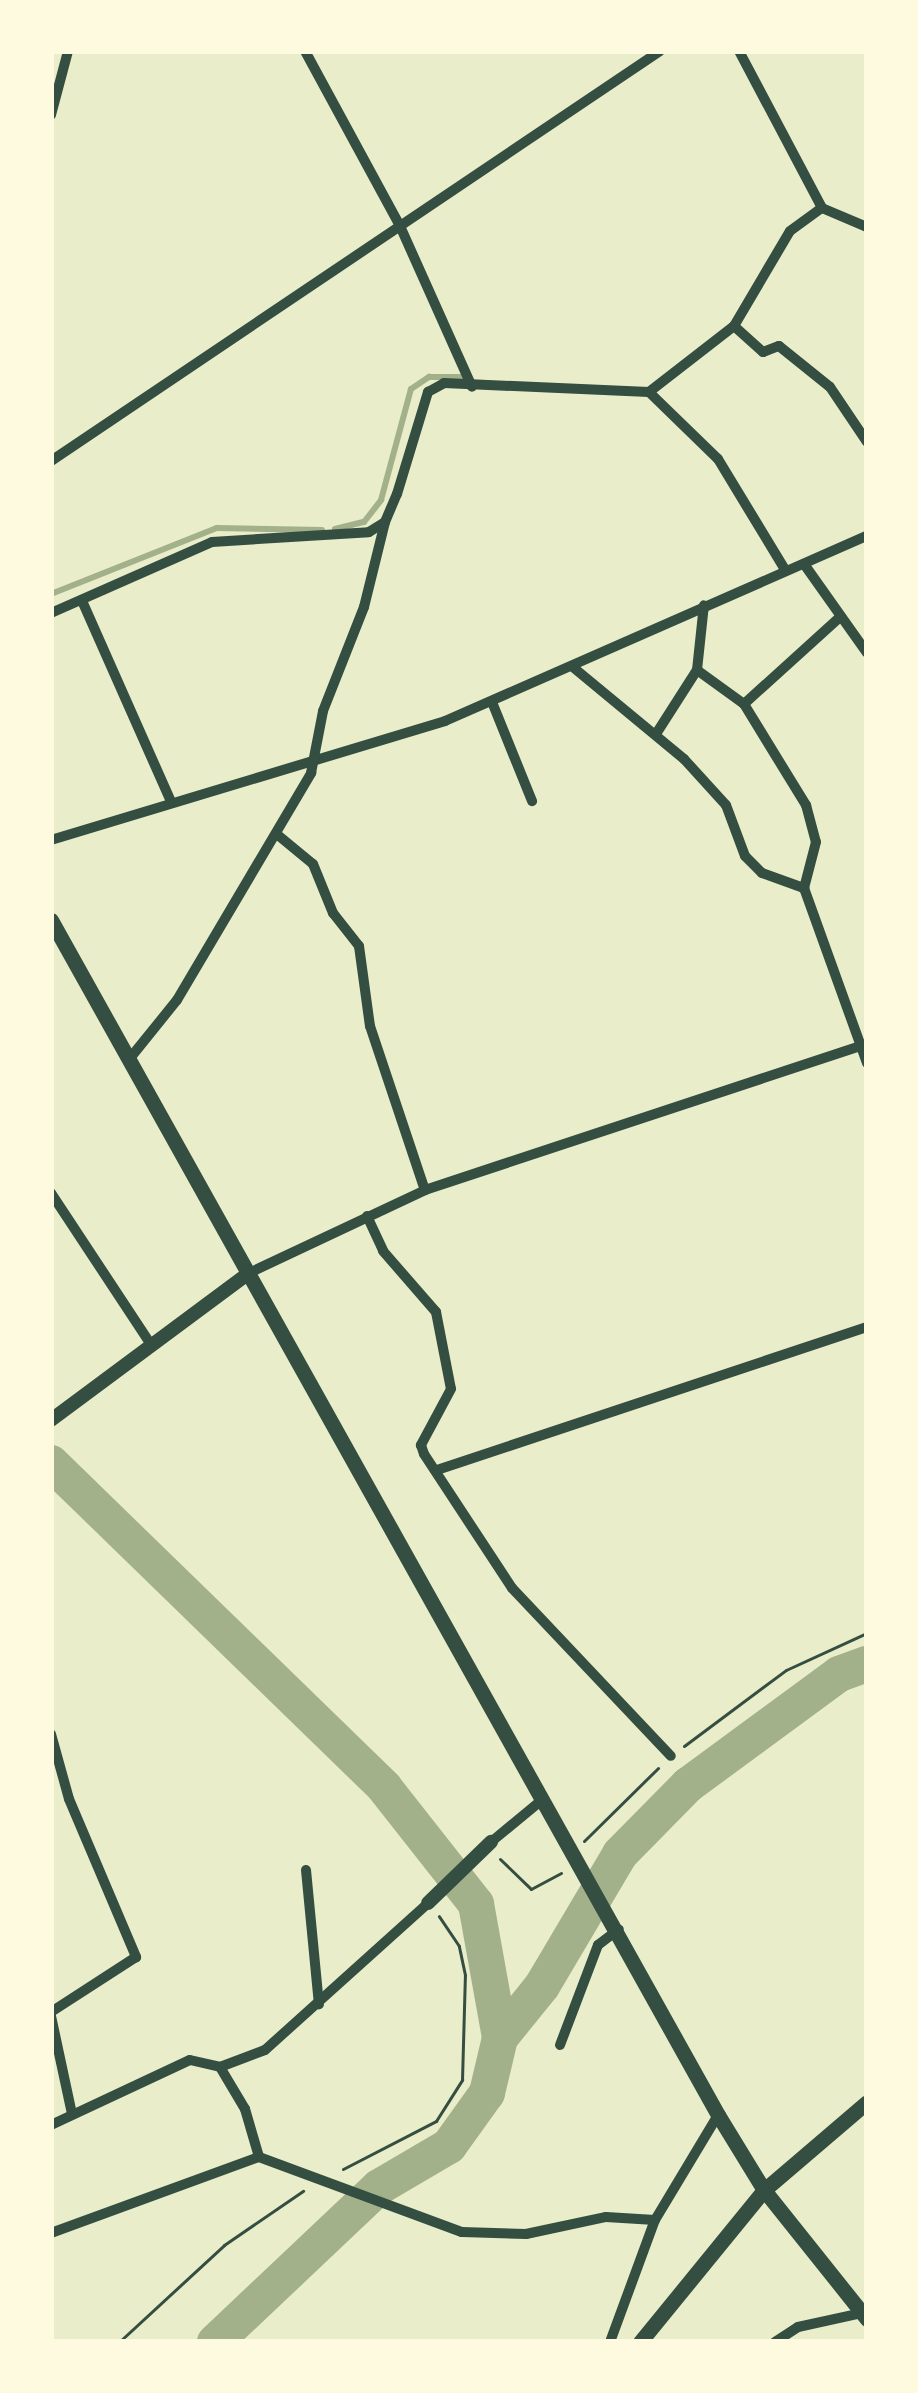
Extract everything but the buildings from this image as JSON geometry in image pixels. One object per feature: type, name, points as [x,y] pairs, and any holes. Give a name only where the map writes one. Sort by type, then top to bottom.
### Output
[{"type":"main road","points":[[51,920],[582,1861],[718,2115],[764,2190],[865,2316]]},
{"type":"main road","points":[[51,1420],[249,1273]]},
{"type":"main road","points":[[431,1901],[487,1845]]},
{"type":"main road","points":[[640,2342],[764,2190],[867,2102]]},
{"type":"street","points":[[51,115],[68,51]]},
{"type":"street","points":[[304,51],[400,226],[472,387]]},
{"type":"street","points":[[51,461],[660,51]]},
{"type":"street","points":[[739,51],[822,208],[867,227]]},
{"type":"street","points":[[649,392],[734,326],[790,231],[822,208]]},
{"type":"street","points":[[734,326],[763,352],[779,346],[830,387],[867,442]]},
{"type":"street","points":[[131,1058],[159,1027],[279,836],[316,758],[323,711],[364,608],[385,521],[428,392],[444,383],[472,387],[597,384],[649,392],[718,459],[784,568]]},
{"type":"street","points":[[51,613],[83,603],[212,542],[328,538],[385,521]]},
{"type":"street","points":[[51,840],[492,702],[784,568],[867,536]]},
{"type":"street","points":[[804,564],[867,653]]},
{"type":"street","points":[[83,603],[171,802]]},
{"type":"street","points":[[656,734],[697,670],[704,605]]},
{"type":"street","points":[[744,704],[839,617]]},
{"type":"street","points":[[574,668],[656,734],[725,805],[746,856],[762,873],[805,888]]},
{"type":"street","points":[[697,670],[744,704],[814,824],[805,888],[867,1063]]},
{"type":"street","points":[[492,702],[532,801]]},
{"type":"street","points":[[279,836],[313,864],[333,914],[359,946],[370,1026],[424,1190]]},
{"type":"street","points":[[249,1273],[424,1190],[864,1045]]},
{"type":"street","points":[[51,1193],[152,1346]]},
{"type":"street","points":[[367,1216],[383,1251],[436,1312],[451,1388],[421,1445],[512,1588],[671,1756]]},
{"type":"street","points":[[437,1470],[867,1327]]},
{"type":"street","points":[[51,1734],[103,1889],[136,1957],[51,2014],[72,2114]]},
{"type":"street","points":[[487,1845],[546,1797]]},
{"type":"street","points":[[306,1870],[319,2004]]},
{"type":"street","points":[[51,2126],[190,2060],[220,2067],[265,2050],[431,1901]]},
{"type":"street","points":[[560,2045],[598,1945],[616,1925]]},
{"type":"street","points":[[220,2067],[244,2109],[259,2157]]},
{"type":"street","points":[[610,2342],[655,2220],[718,2115]]},
{"type":"street","points":[[51,2233],[259,2157],[462,2232],[526,2234],[606,2217],[655,2220]]},
{"type":"street","points":[[775,2342],[798,2327],[865,2316]]},
{"type":"path","points":[[119,2342],[224,2245],[323,2181],[436,2122],[462,2080],[465,1975],[459,1946],[431,1901]]},
{"type":"waterway","points":[[335,529],[364,522],[381,500],[411,389],[429,377],[463,377]]},
{"type":"waterway","points":[[51,594],[217,528],[322,530]]},
{"type":"waterway","points":[[51,1463],[384,1787],[476,1904],[500,2038],[487,2093],[449,2146],[379,2187],[215,2342]]},
{"type":"waterway","points":[[500,2038],[542,1986],[620,1854],[688,1785],[839,1674],[867,1664]]}]
